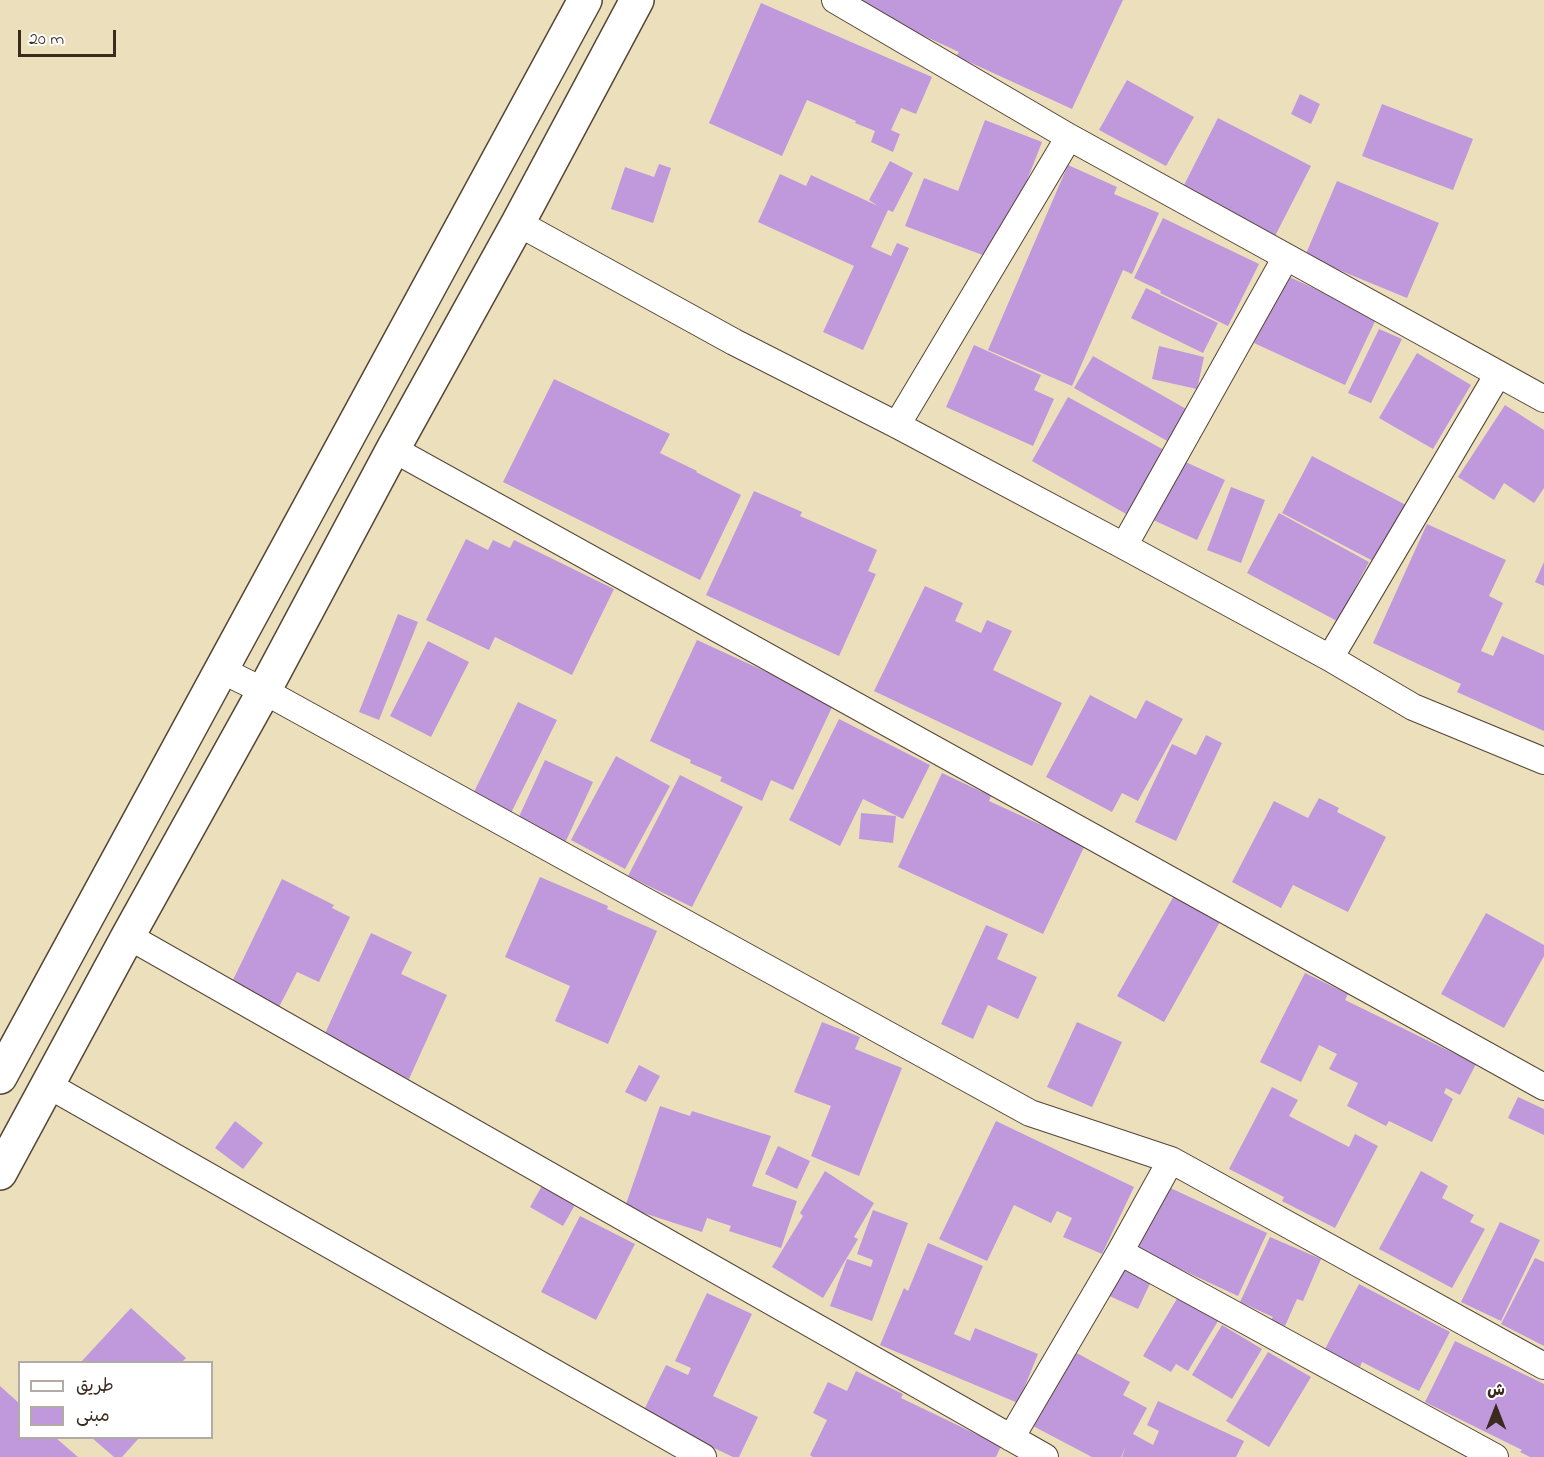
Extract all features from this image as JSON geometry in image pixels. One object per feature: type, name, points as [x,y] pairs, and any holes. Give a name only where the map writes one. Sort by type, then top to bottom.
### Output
[{"type":"highway","points":[[0,1077],[585,0]]},
{"type":"highway","points":[[0,1173],[264,691],[393,449],[518,224],[637,0]]},
{"type":"street","points":[[835,0],[1069,137],[1544,399]]},
{"type":"street","points":[[897,425],[1069,137]]},
{"type":"street","points":[[518,224],[734,342],[897,425],[1124,546],[1330,658],[1413,707],[1544,761]]},
{"type":"street","points":[[1124,546],[1286,257]]},
{"type":"street","points":[[1330,658],[1498,374]]},
{"type":"street","points":[[393,449],[1544,1087]]},
{"type":"street","points":[[221,670],[264,691],[1030,1113],[1171,1160],[1544,1366]]},
{"type":"street","points":[[128,936],[1045,1457]]},
{"type":"street","points":[[48,1085],[703,1457]]},
{"type":"street","points":[[1011,1438],[1171,1160]]},
{"type":"street","points":[[1120,1252],[1495,1457]]},
{"type":"building","points":[[846,0],[1123,0],[1072,109],[956,56],[959,52]]},
{"type":"building","points":[[761,3],[932,77],[916,114],[901,108],[891,130],[900,134],[893,152],[871,142],[875,131],[807,100],[782,156],[709,123]]},
{"type":"building","points":[[1127,80],[1194,117],[1166,166],[1099,130]]},
{"type":"building","points":[[1300,94],[1320,104],[1311,124],[1291,114]]},
{"type":"building","points":[[1382,104],[1473,139],[1453,190],[1362,156]]},
{"type":"building","points":[[1218,118],[1311,166],[1275,236],[1182,189]]},
{"type":"building","points":[[985,120],[1042,142],[996,260],[905,226],[924,178],[958,191]]},
{"type":"building","points":[[890,161],[913,173],[893,212],[888,210],[871,247],[891,256],[897,243],[909,248],[863,350],[823,332],[854,266],[758,222],[780,174],[806,186],[811,175],[878,206],[869,200]]},
{"type":"building","points":[[659,164],[671,168],[653,223],[611,209],[625,167],[654,177]]},
{"type":"building","points":[[1068,165],[1117,187],[1114,194],[1159,213],[1132,274],[1123,270],[1072,386],[988,350]]},
{"type":"building","points":[[1337,181],[1439,223],[1407,298],[1305,256]]},
{"type":"building","points":[[1163,218],[1259,264],[1228,326],[1134,278]]},
{"type":"building","points":[[1285,275],[1377,317],[1345,385],[1254,343]]},
{"type":"building","points":[[1146,288],[1218,323],[1203,353],[1131,318]]},
{"type":"building","points":[[1379,329],[1402,339],[1371,403],[1348,393]]},
{"type":"building","points":[[974,345],[1041,375],[1034,390],[1054,399],[1033,446],[946,407]]},
{"type":"building","points":[[1159,346],[1204,357],[1197,389],[1152,379]]},
{"type":"building","points":[[1417,353],[1471,385],[1433,449],[1379,418]]},
{"type":"building","points":[[1093,356],[1188,410],[1169,442],[1074,388]]},
{"type":"building","points":[[554,379],[670,434],[660,453],[741,495],[700,580],[503,482]]},
{"type":"building","points":[[1068,397],[1164,450],[1128,515],[1032,461]]},
{"type":"building","points":[[1505,405],[1544,430],[1544,488],[1534,503],[1504,483],[1494,500],[1458,477]]},
{"type":"building","points":[[1312,456],[1406,505],[1375,562],[1282,513]]},
{"type":"building","points":[[1179,459],[1225,480],[1197,540],[1151,519]]},
{"type":"building","points":[[1231,487],[1265,500],[1241,563],[1207,550]]},
{"type":"building","points":[[754,491],[802,512],[800,516],[877,550],[868,571],[876,574],[839,656],[706,595]]},
{"type":"building","points":[[1279,513],[1369,562],[1337,621],[1247,573]]},
{"type":"building","points":[[1427,524],[1506,560],[1489,596],[1503,603],[1481,651],[1493,656],[1502,636],[1544,655],[1544,731],[1457,692],[1461,684],[1373,643]]},
{"type":"building","points":[[466,539],[488,550],[493,540],[510,548],[514,540],[614,589],[572,675],[495,637],[489,650],[426,620]]},
{"type":"building","points":[[1544,562],[1544,586],[1535,582]]},
{"type":"building","points":[[925,586],[963,603],[955,621],[981,633],[987,620],[1012,631],[993,670],[1062,703],[1032,766],[874,691]]},
{"type":"building","points":[[398,614],[418,622],[379,720],[359,712]]},
{"type":"building","points":[[697,640],[834,703],[793,790],[771,780],[762,801],[720,781],[722,777],[690,763],[691,760],[650,741]]},
{"type":"building","points":[[428,641],[469,662],[431,737],[390,716]]},
{"type":"building","points":[[1090,695],[1136,719],[1146,700],[1183,719],[1138,801],[1122,793],[1112,812],[1046,777]]},
{"type":"building","points":[[518,702],[557,720],[511,813],[473,794]]},
{"type":"building","points":[[839,719],[930,765],[903,819],[863,799],[840,846],[789,820]]},
{"type":"building","points":[[1206,735],[1222,743],[1176,841],[1135,822],[1172,744],[1196,755]]},
{"type":"building","points":[[616,756],[670,786],[625,869],[571,840]]},
{"type":"building","points":[[545,760],[593,782],[565,843],[517,821]]},
{"type":"building","points":[[942,773],[991,796],[989,801],[1085,845],[1043,934],[898,867]]},
{"type":"building","points":[[680,775],[743,807],[692,907],[628,876]]},
{"type":"building","points":[[1319,798],[1339,808],[1337,812],[1386,837],[1348,912],[1293,885],[1281,908],[1232,882],[1274,801],[1308,818]]},
{"type":"building","points":[[861,813],[896,816],[893,843],[859,839]]},
{"type":"building","points":[[540,877],[608,906],[607,909],[657,931],[608,1044],[555,1021],[570,986],[505,957]]},
{"type":"building","points":[[282,879],[334,905],[332,908],[350,917],[319,982],[297,972],[278,1009],[230,986]]},
{"type":"building","points":[[1175,894],[1221,920],[1164,1022],[1117,996]]},
{"type":"building","points":[[1486,913],[1544,945],[1544,956],[1504,1028],[1441,994]]},
{"type":"building","points":[[986,925],[1008,934],[997,959],[1037,977],[1018,1019],[988,1005],[973,1039],[941,1024]]},
{"type":"building","points":[[371,933],[412,952],[401,974],[447,995],[409,1079],[322,1040]]},
{"type":"building","points":[[1305,973],[1348,994],[1345,1000],[1476,1064],[1460,1095],[1446,1088],[1444,1093],[1453,1099],[1432,1142],[1389,1121],[1386,1126],[1347,1106],[1358,1083],[1329,1069],[1337,1054],[1319,1045],[1301,1082],[1260,1062]]},
{"type":"building","points":[[822,1022],[860,1037],[855,1049],[902,1068],[859,1176],[811,1156],[831,1106],[794,1092]]},
{"type":"building","points":[[1077,1022],[1122,1042],[1092,1107],[1047,1087]]},
{"type":"building","points":[[639,1065],[660,1076],[646,1102],[625,1092]]},
{"type":"building","points":[[1272,1087],[1298,1100],[1289,1116],[1349,1147],[1355,1134],[1378,1146],[1335,1228],[1282,1201],[1284,1197],[1229,1169]]},
{"type":"building","points":[[1518,1097],[1544,1109],[1544,1135],[1508,1118]]},
{"type":"building","points":[[660,1106],[690,1116],[692,1111],[771,1136],[752,1186],[797,1201],[781,1248],[729,1231],[731,1226],[707,1218],[702,1232],[625,1207]]},
{"type":"building","points":[[235,1121],[263,1143],[243,1169],[215,1148]]},
{"type":"building","points":[[996,1121],[1134,1187],[1102,1254],[1063,1237],[1072,1218],[1057,1211],[1051,1223],[1014,1205],[987,1261],[939,1239]]},
{"type":"building","points":[[778,1146],[810,1161],[797,1189],[765,1174]]},
{"type":"building","points":[[825,1171],[874,1203],[854,1237],[858,1239],[823,1298],[772,1267],[803,1216],[800,1213]]},
{"type":"building","points":[[1421,1171],[1448,1186],[1442,1198],[1474,1215],[1470,1222],[1485,1229],[1452,1288],[1379,1249]]},
{"type":"building","points":[[543,1184],[576,1203],[563,1226],[530,1207]]},
{"type":"building","points":[[1164,1185],[1267,1233],[1238,1296],[1135,1248]]},
{"type":"building","points":[[873,1210],[908,1223],[872,1321],[830,1306],[847,1259],[871,1267],[873,1260],[857,1254]]},
{"type":"building","points":[[580,1216],[635,1244],[596,1320],[541,1292]]},
{"type":"building","points":[[1500,1222],[1540,1240],[1501,1321],[1461,1302]]},
{"type":"building","points":[[1270,1237],[1321,1259],[1303,1301],[1297,1299],[1285,1326],[1271,1320],[1273,1317],[1240,1302]]},
{"type":"building","points":[[928,1243],[983,1266],[954,1334],[970,1341],[975,1328],[1038,1354],[1018,1403],[880,1345],[904,1288],[908,1291]]},
{"type":"building","points":[[1123,1257],[1155,1273],[1138,1309],[1105,1294]]},
{"type":"building","points":[[1535,1258],[1544,1262],[1544,1346],[1501,1324]]},
{"type":"building","points":[[1359,1284],[1450,1332],[1419,1391],[1362,1362],[1360,1367],[1325,1349]]},
{"type":"building","points":[[707,1293],[752,1314],[713,1396],[758,1417],[739,1457],[733,1457],[642,1414],[666,1365],[688,1375],[691,1368],[675,1361]]},
{"type":"building","points":[[1178,1297],[1218,1321],[1188,1371],[1176,1364],[1171,1372],[1143,1356]]},
{"type":"building","points":[[131,1308],[186,1358],[183,1361],[82,1361]]},
{"type":"building","points":[[1222,1325],[1262,1349],[1232,1399],[1192,1375]]},
{"type":"building","points":[[1455,1341],[1544,1384],[1544,1457],[1530,1457],[1520,1452],[1522,1450],[1425,1402]]},
{"type":"building","points":[[1073,1351],[1130,1382],[1123,1395],[1147,1408],[1133,1434],[1153,1445],[1159,1431],[1147,1425],[1158,1401],[1244,1441],[1236,1457],[1122,1457],[1126,1446],[1121,1457],[1092,1457],[1033,1426]]},
{"type":"building","points":[[1268,1352],[1311,1377],[1269,1447],[1226,1421]]},
{"type":"building","points":[[856,1371],[903,1394],[901,1398],[1001,1446],[996,1457],[813,1457],[810,1455],[827,1420],[813,1413],[828,1382],[847,1391]]},
{"type":"building","points":[[0,1386],[18,1402],[18,1439],[57,1439],[78,1457],[0,1457]]},
{"type":"building","points":[[93,1439],[138,1439],[122,1457],[114,1457]]}]
